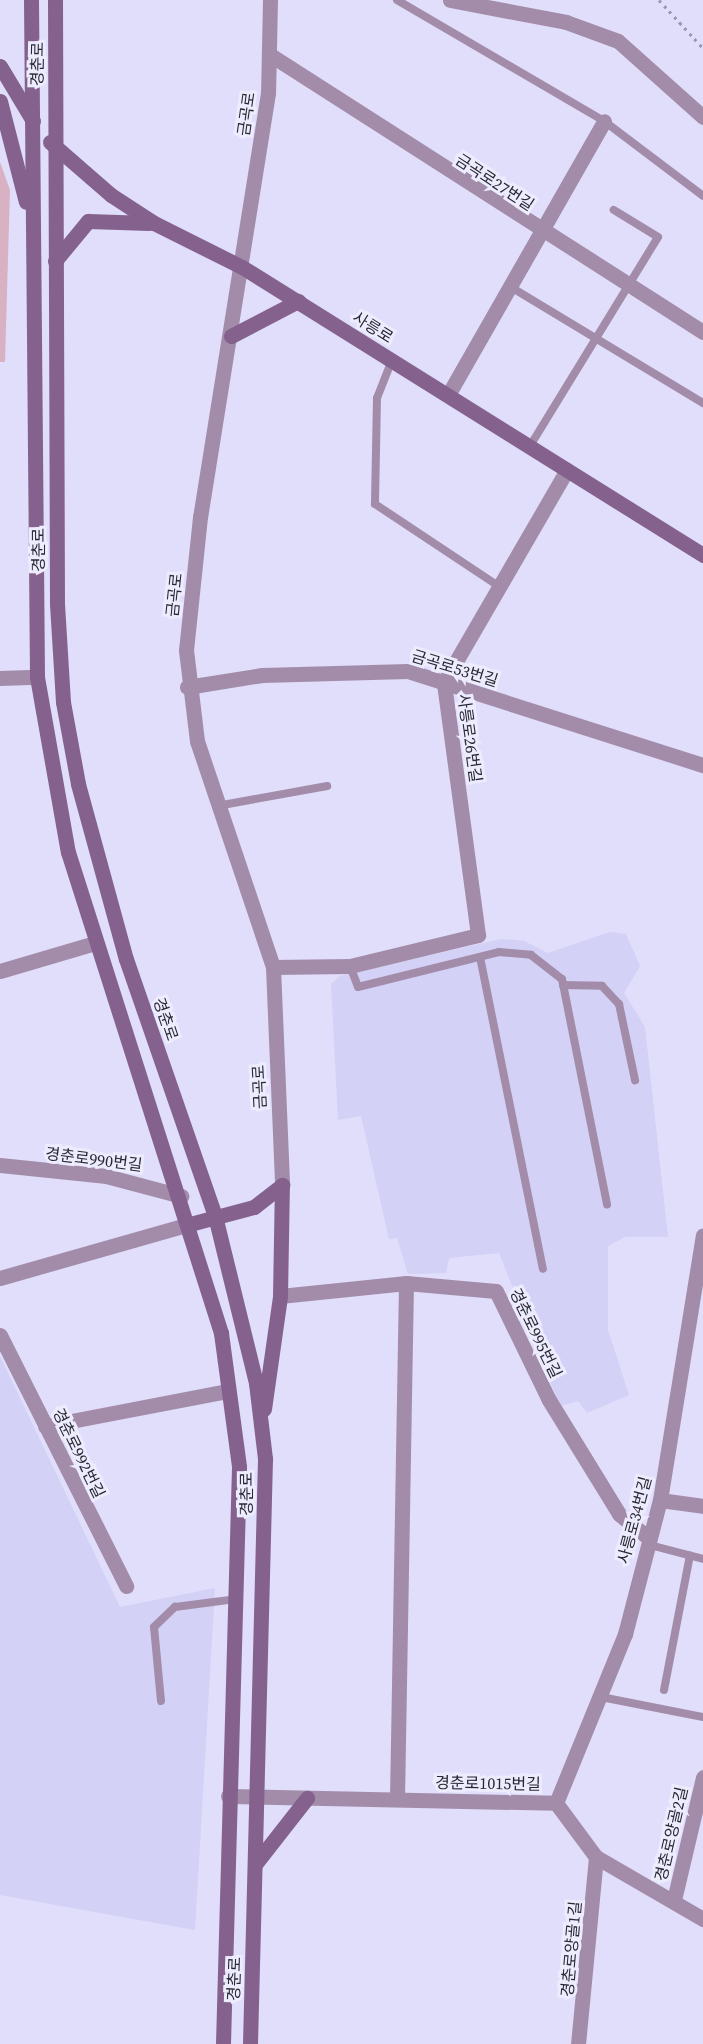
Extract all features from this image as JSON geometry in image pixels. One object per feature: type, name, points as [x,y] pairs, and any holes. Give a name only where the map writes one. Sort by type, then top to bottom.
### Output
[{"type":"street","name":"경춘로","points":[[31,0],[33,122],[31,237],[37,677],[68,852],[95,943],[190,1224],[221,1333],[239,1467],[237,1599],[228,1796],[223,2044]]},
{"type":"street","name":"경춘로","points":[[56,0],[53,146],[57,604],[63,702],[78,784],[126,959],[215,1216],[256,1383],[261,1430],[256,1863],[250,2044]]},
{"type":"street","name":"금곡로","points":[[270,0],[272,56],[242,267],[200,517],[188,687],[216,807],[247,880],[273,967],[282,1185]]},
{"type":"street","points":[[450,0],[566,22],[618,41],[703,117]]},
{"type":"street","name":"금곡로27번길","points":[[272,56],[540,232],[703,332]]},
{"type":"street","name":"사릉로","points":[[0,66],[33,122],[53,146],[154,223],[242,267],[703,555]]},
{"type":"street","points":[[0,101],[31,237]]},
{"type":"street","points":[[448,395],[604,121]]},
{"type":"street","points":[[54,264],[88,221],[154,223]]},
{"type":"street","points":[[231,336],[298,301]]},
{"type":"street","name":"사릉로26번길","points":[[350,966],[478,936],[444,682],[567,470]]},
{"type":"street","name":"금곡로53번길","points":[[188,687],[262,675],[381,668],[444,682],[703,765]]},
{"type":"street","points":[[0,678],[37,677]]},
{"type":"street","points":[[0,971],[95,943]]},
{"type":"street","points":[[273,967],[350,966]]},
{"type":"street","name":"경춘로990번길","points":[[0,1166],[106,1176],[181,1196]]},
{"type":"street","points":[[0,1278],[215,1216],[254,1207],[282,1185]]},
{"type":"street","points":[[261,1430],[280,1296],[282,1185]]},
{"type":"street","name":"사릉로34번길","points":[[556,1803],[625,1634],[646,1540],[660,1500],[703,1235]]},
{"type":"street","points":[[397,1799],[405,1283]]},
{"type":"street","name":"경춘로995번길","points":[[280,1296],[405,1283],[496,1290],[554,1409],[619,1514],[646,1540]]},
{"type":"street","name":"경춘로992번길","points":[[0,1335],[126,1586]]},
{"type":"street","points":[[45,1426],[227,1391]]},
{"type":"street","points":[[660,1500],[703,1506]]},
{"type":"street","name":"경춘로양골2길","points":[[674,1900],[703,1777]]},
{"type":"street","name":"경춘로1015번길","points":[[228,1796],[556,1803],[596,1857],[674,1900],[703,1919]]},
{"type":"street","points":[[256,1863],[307,1798]]},
{"type":"street","name":"경춘로양골1길","points":[[578,2044],[596,1857]]},
{"type":"lane","points":[[398,0],[604,121],[703,196]]},
{"type":"lane","points":[[530,446],[658,237],[614,210]]},
{"type":"lane","points":[[510,286],[703,403]]},
{"type":"lane","points":[[392,360],[377,398],[375,504],[500,587]]},
{"type":"lane","points":[[216,807],[327,786]]},
{"type":"lane","points":[[350,966],[358,987],[480,957],[531,955],[563,985],[607,1205]]},
{"type":"lane","points":[[480,957],[543,1269]]},
{"type":"lane","points":[[563,985],[602,986],[619,1004],[635,1080]]},
{"type":"lane","points":[[646,1540],[703,1558]]},
{"type":"lane","points":[[664,1690],[690,1555]]},
{"type":"lane","points":[[161,1701],[154,1627],[175,1607],[237,1599]]},
{"type":"lane","points":[[601,1697],[703,1717]]},
{"type":"path","points":[[658,0],[703,48]]},
{"type":"shaded area","points":[[0,162],[10,190],[5,362],[0,362]]},
{"type":"shaded area","points":[[610,932],[626,934],[640,966],[624,993],[645,1027],[668,1237],[625,1237],[608,1246],[608,1330],[629,1395],[587,1413],[578,1401],[560,1406],[499,1253],[449,1258],[446,1273],[408,1274],[397,1238],[389,1239],[361,1116],[338,1120],[331,984],[340,976],[501,939],[524,941],[548,953]]},
{"type":"shaded area","points":[[0,1356],[120,1607],[215,1588],[195,1930],[0,1895]]}]
